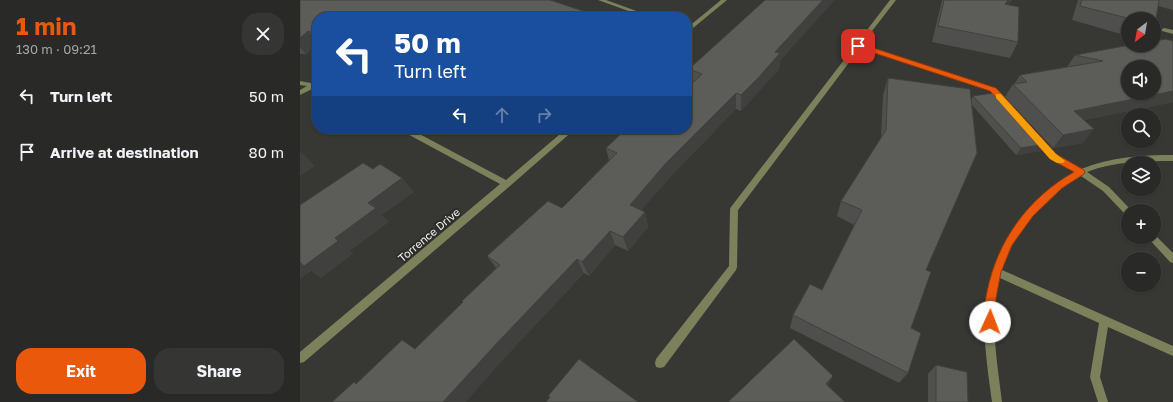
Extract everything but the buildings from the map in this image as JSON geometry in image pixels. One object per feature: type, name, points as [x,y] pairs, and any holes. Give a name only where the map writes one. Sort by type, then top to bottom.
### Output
[{"type":"street","points":[[601,0],[636,12]]},
{"type":"street","points":[[692,26],[724,0]]},
{"type":"street","points":[[660,363],[733,267],[734,209],[893,0]]},
{"type":"street","points":[[1164,30],[1173,32]]},
{"type":"street","points":[[858,46],[993,90],[1008,106]]},
{"type":"street","points":[[300,83],[312,85]]},
{"type":"street","points":[[300,93],[312,87]]},
{"type":"street","points":[[413,134],[507,184]]},
{"type":"street","name":"Torrence Drive","points":[[300,358],[565,134]]},
{"type":"street","points":[[1033,134],[1053,156],[1081,172],[1106,189],[1121,205]]},
{"type":"street","points":[[997,402],[990,333],[991,298],[996,272],[1008,243],[1030,213],[1058,185],[1081,172],[1101,165],[1140,158],[1173,158]]},
{"type":"street","points":[[1159,244],[1173,259]]},
{"type":"street","points":[[996,272],[1173,351]]},
{"type":"street","points":[[1102,402],[1096,377],[1104,320]]},
{"type":"slow traffic","points":[[999,96],[1053,156],[1060,161]]},
{"type":"route","points":[[858,46],[993,90],[1053,156],[1081,172],[1058,185],[1030,213],[1008,243],[996,272],[991,298],[990,322]]}]
